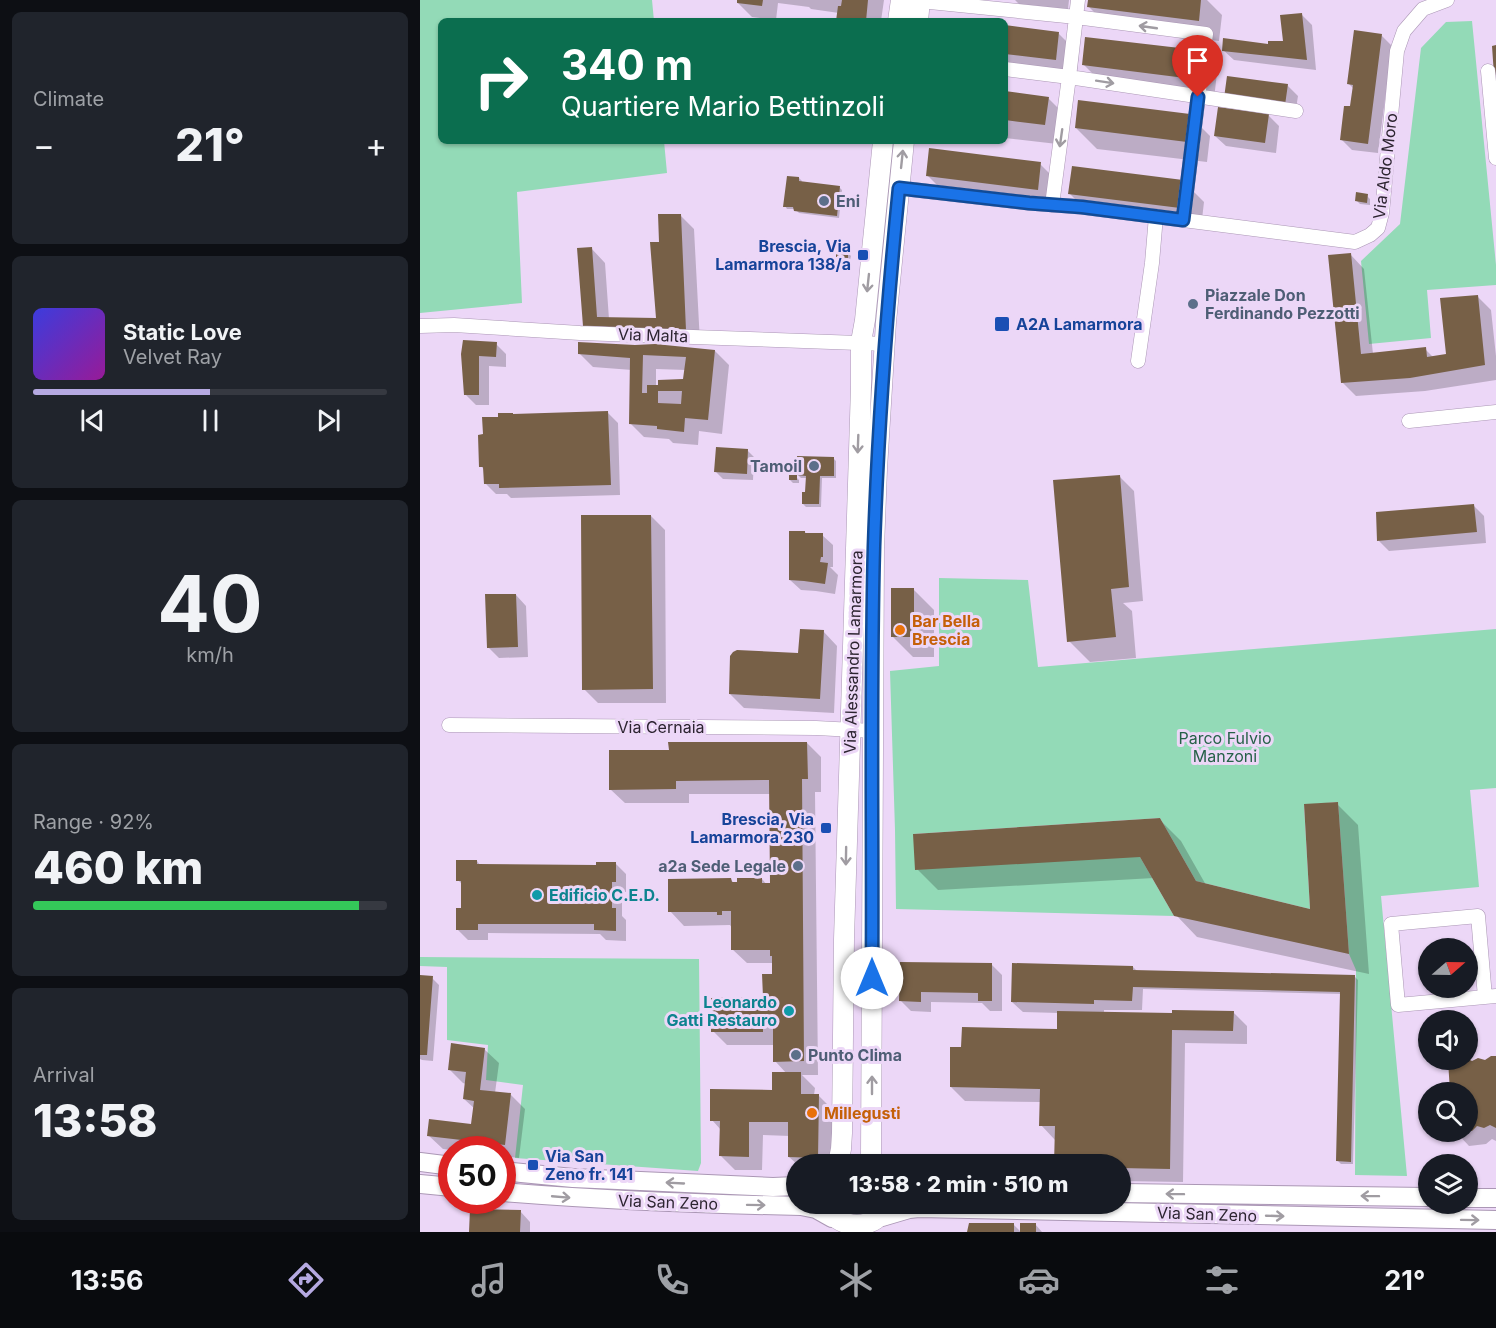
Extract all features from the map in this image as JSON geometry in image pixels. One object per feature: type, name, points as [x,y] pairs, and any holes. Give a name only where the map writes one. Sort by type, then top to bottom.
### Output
[{"type":"main road","points":[[898,18],[900,0]]},
{"type":"main road","points":[[918,18],[920,0]]},
{"type":"main road","name":"Via Alessandro Lamarmora","points":[[840,1154],[861,342],[884,144]]},
{"type":"main road","name":"Via Alessandro Lamarmora","points":[[871,1154],[874,548],[886,322],[904,144]]},
{"type":"main road","points":[[834,1219],[851,1230],[858,1230],[872,1226],[881,1218]]},
{"type":"street","points":[[920,0],[1206,34],[1183,220]]},
{"type":"street","points":[[1052,205],[1078,0]]},
{"type":"street","name":"Via Aldo Moro","points":[[899,188],[1082,207],[1355,242],[1370,235],[1378,228],[1382,213],[1397,51],[1404,31],[1423,9],[1447,0]]},
{"type":"street","points":[[1008,69],[1069,76],[1296,111]]},
{"type":"street","points":[[1488,71],[1496,158]]},
{"type":"street","points":[[1138,361],[1152,263],[1156,216]]},
{"type":"street","name":"Via Malta","points":[[420,326],[454,325],[580,333],[886,344]]},
{"type":"street","points":[[1409,421],[1496,412]]},
{"type":"street","name":"Via Cernaia","points":[[449,725],[816,728],[873,731]]},
{"type":"street","points":[[1478,916],[1491,996],[1398,1005],[1391,924],[1478,916]]},
{"type":"street","points":[[420,1162],[438,1164]]},
{"type":"street","name":"Via San Zeno","points":[[516,1172],[584,1179],[786,1186]]},
{"type":"street","points":[[420,1185],[438,1186]]},
{"type":"street","name":"Via San Zeno","points":[[516,1193],[672,1203],[801,1206],[816,1209],[834,1219]]},
{"type":"street","name":"Via San Zeno","points":[[1131,1193],[1418,1197]]},
{"type":"street","points":[[1478,1197],[1496,1198]]},
{"type":"street","name":"Via San Zeno","points":[[881,1218],[919,1208],[1496,1220]]},
{"type":"green space","points":[[420,0],[652,0],[654,18],[438,18],[438,144],[664,144],[667,173],[517,192],[522,303],[420,313]]},
{"type":"green space","points":[[1472,21],[1496,265],[1496,285],[1427,290],[1431,338],[1369,344],[1361,261],[1400,224],[1421,48],[1446,22]]},
{"type":"green space","name":"Parco Fulvio Manzoni","points":[[939,578],[1028,580],[1038,667],[1496,629],[1496,788],[1470,790],[1479,887],[1381,896],[1407,1176],[1355,1175],[1356,970],[1349,954],[1338,802],[1304,805],[1310,909],[1196,881],[1160,818],[913,834],[1140,857],[1174,916],[896,909],[890,671],[939,666]]},
{"type":"green space","points":[[420,957],[699,959],[701,1163],[698,1171],[516,1158],[523,1085],[486,1080],[488,1045],[447,1040],[447,967],[420,966]]},
{"type":"green space","points":[[846,1214],[866,1214],[853,1221]]},
{"type":"building","points":[[737,0],[763,0],[762,6],[737,3]]},
{"type":"building","points":[[842,0],[868,0],[866,18],[836,18],[838,6],[841,6]]},
{"type":"building","points":[[1088,0],[1201,0],[1199,21],[1087,7]]},
{"type":"building","points":[[1302,13],[1307,60],[1222,51],[1223,38],[1268,44],[1268,41],[1283,41],[1280,15]]},
{"type":"building","points":[[1008,25],[1059,32],[1056,60],[1008,54]]},
{"type":"building","points":[[1354,30],[1382,34],[1368,144],[1340,140],[1344,106],[1350,106],[1353,85],[1347,84]]},
{"type":"building","points":[[1085,37],[1197,50],[1193,79],[1082,65]]},
{"type":"building","points":[[1496,45],[1496,75],[1494,75],[1492,46]]},
{"type":"building","points":[[1227,76],[1288,84],[1285,105],[1224,98]]},
{"type":"building","points":[[1008,91],[1049,97],[1045,125],[1008,120]]},
{"type":"building","points":[[1078,100],[1190,114],[1187,142],[1075,128]]},
{"type":"building","points":[[1218,107],[1269,114],[1265,143],[1214,136]]},
{"type":"building","points":[[929,148],[1041,162],[1038,190],[926,176]]},
{"type":"building","points":[[1072,166],[1183,180],[1180,208],[1068,194]]},
{"type":"building","points":[[787,176],[799,177],[799,181],[840,186],[837,216],[794,211],[793,207],[783,207]]},
{"type":"building","points":[[1356,192],[1368,194],[1367,203],[1355,201]]},
{"type":"building","points":[[658,214],[681,214],[686,330],[583,326],[577,248],[592,247],[597,317],[656,318],[650,242],[659,242]]},
{"type":"building","points":[[836,250],[848,252],[848,258],[836,257]]},
{"type":"building","points":[[1351,253],[1361,354],[1426,347],[1427,357],[1446,354],[1440,298],[1478,295],[1485,365],[1410,378],[1341,383],[1328,255]]},
{"type":"building","points":[[463,340],[497,342],[496,357],[479,356],[479,395],[464,395],[461,354]]},
{"type":"building","points":[[578,342],[655,344],[715,350],[708,420],[685,418],[684,432],[657,429],[657,426],[629,424],[630,358],[578,354]],"holes":[[[643,355],[686,357],[683,379],[658,380],[658,385],[647,385],[647,393],[642,393]],[[658,391],[682,391],[681,404],[658,403]]]},
{"type":"building","points":[[608,411],[611,485],[499,488],[499,484],[484,484],[483,467],[479,467],[478,435],[483,434],[482,417],[498,417],[498,413]]},
{"type":"building","points":[[716,447],[748,449],[747,474],[714,472]]},
{"type":"building","points":[[797,456],[834,457],[834,476],[820,476],[819,504],[802,504],[806,476],[797,475]]},
{"type":"building","points":[[789,475],[797,475],[797,480],[789,480]]},
{"type":"building","points":[[1120,475],[1129,587],[1111,589],[1116,637],[1067,642],[1053,480]]},
{"type":"building","points":[[1474,504],[1477,532],[1377,541],[1376,512]]},
{"type":"building","points":[[581,515],[651,515],[653,689],[582,690]]},
{"type":"building","points":[[789,531],[823,533],[823,557],[820,562],[828,563],[825,584],[789,580]]},
{"type":"building","points":[[891,588],[914,588],[914,637],[891,637]]},
{"type":"building","points":[[485,594],[516,594],[518,647],[487,648]]},
{"type":"building","points":[[800,629],[824,630],[820,699],[729,694],[730,656],[733,652],[737,650],[798,653]]},
{"type":"building","points":[[668,742],[807,742],[808,779],[802,779],[804,1061],[773,1062],[773,1017],[763,1017],[763,1032],[711,1032],[711,998],[763,997],[762,974],[772,974],[770,950],[731,950],[731,911],[722,911],[722,915],[717,915],[717,912],[668,912],[668,879],[731,878],[732,882],[737,882],[737,878],[762,878],[762,883],[770,883],[769,780],[676,781],[676,789],[609,790],[609,750],[669,750]]},
{"type":"building","points":[[1338,802],[1349,954],[1174,916],[1140,857],[915,870],[913,834],[1160,818],[1196,881],[1310,909],[1304,804]]},
{"type":"building","name":"Edificio C.E.D.","points":[[456,860],[477,860],[477,864],[596,865],[596,862],[616,862],[616,882],[612,882],[612,908],[616,908],[616,931],[594,930],[594,924],[478,924],[478,930],[456,930],[456,908],[461,908],[461,881],[456,881]]},
{"type":"building","points":[[900,962],[992,963],[992,1001],[978,1001],[978,993],[921,992],[921,1002],[899,1001]]},
{"type":"building","points":[[1012,963],[1133,966],[1133,970],[1355,975],[1351,1162],[1336,1161],[1340,992],[1133,987],[1132,1001],[1094,1000],[1094,1004],[1011,1002]]},
{"type":"building","points":[[420,975],[433,976],[427,1055],[420,1055]]},
{"type":"building","points":[[1172,1010],[1234,1011],[1233,1031],[1172,1030],[1170,1169],[1131,1168],[1131,1154],[1054,1154],[1055,1126],[1039,1126],[1040,1089],[950,1087],[950,1047],[961,1047],[962,1027],[1057,1029],[1057,1011],[1172,1013]]},
{"type":"building","points":[[451,1043],[485,1048],[480,1090],[511,1093],[506,1136],[427,1136],[429,1119],[471,1124],[474,1101],[463,1099],[466,1072],[448,1070]]},
{"type":"building","points":[[1496,1056],[1496,1128],[1490,1125],[1484,1128],[1478,1126],[1478,1082],[1449,1082],[1449,1070],[1478,1070],[1478,1058],[1485,1060]]},
{"type":"building","points":[[772,1072],[801,1072],[801,1094],[819,1094],[818,1154],[788,1154],[788,1122],[749,1122],[749,1157],[719,1156],[720,1121],[710,1121],[710,1089],[772,1090]]},
{"type":"building","points":[[516,1210],[521,1210],[520,1232],[469,1232],[470,1214],[516,1214]]},
{"type":"building","points":[[969,1223],[1014,1223],[1014,1232],[967,1232]]},
{"type":"building","points":[[1020,1223],[1036,1223],[1036,1232],[1020,1232]]},
{"type":"place","name":"Eni","points":[[824,201]]},
{"type":"place","name":"Brescia, Via Lamarmora 138/a","points":[[863,255]]},
{"type":"place","name":"Piazzale Don Ferdinando Pezzotti","points":[[1193,304]]},
{"type":"place","name":"A2A Lamarmora","points":[[1002,324]]},
{"type":"place","name":"Tamoil","points":[[814,466]]},
{"type":"place","name":"Bar Bella Brescia","points":[[900,630]]},
{"type":"place","name":"Brescia, Via Lamarmora 230","points":[[826,828]]},
{"type":"place","name":"a2a Sede Legale","points":[[798,866]]},
{"type":"place","name":"Edificio C.E.D.","points":[[537,895]]},
{"type":"place","name":"Leonardo Gatti Restauro","points":[[789,1011]]},
{"type":"place","name":"Punto Clima","points":[[796,1055]]},
{"type":"place","name":"Millegusti","points":[[812,1113]]},
{"type":"place","name":"Via San Zeno fr. 141","points":[[533,1165]]},
{"type":"route","points":[[872,978],[874,548],[886,322],[899,188],[1183,220],[1198,97]]}]
